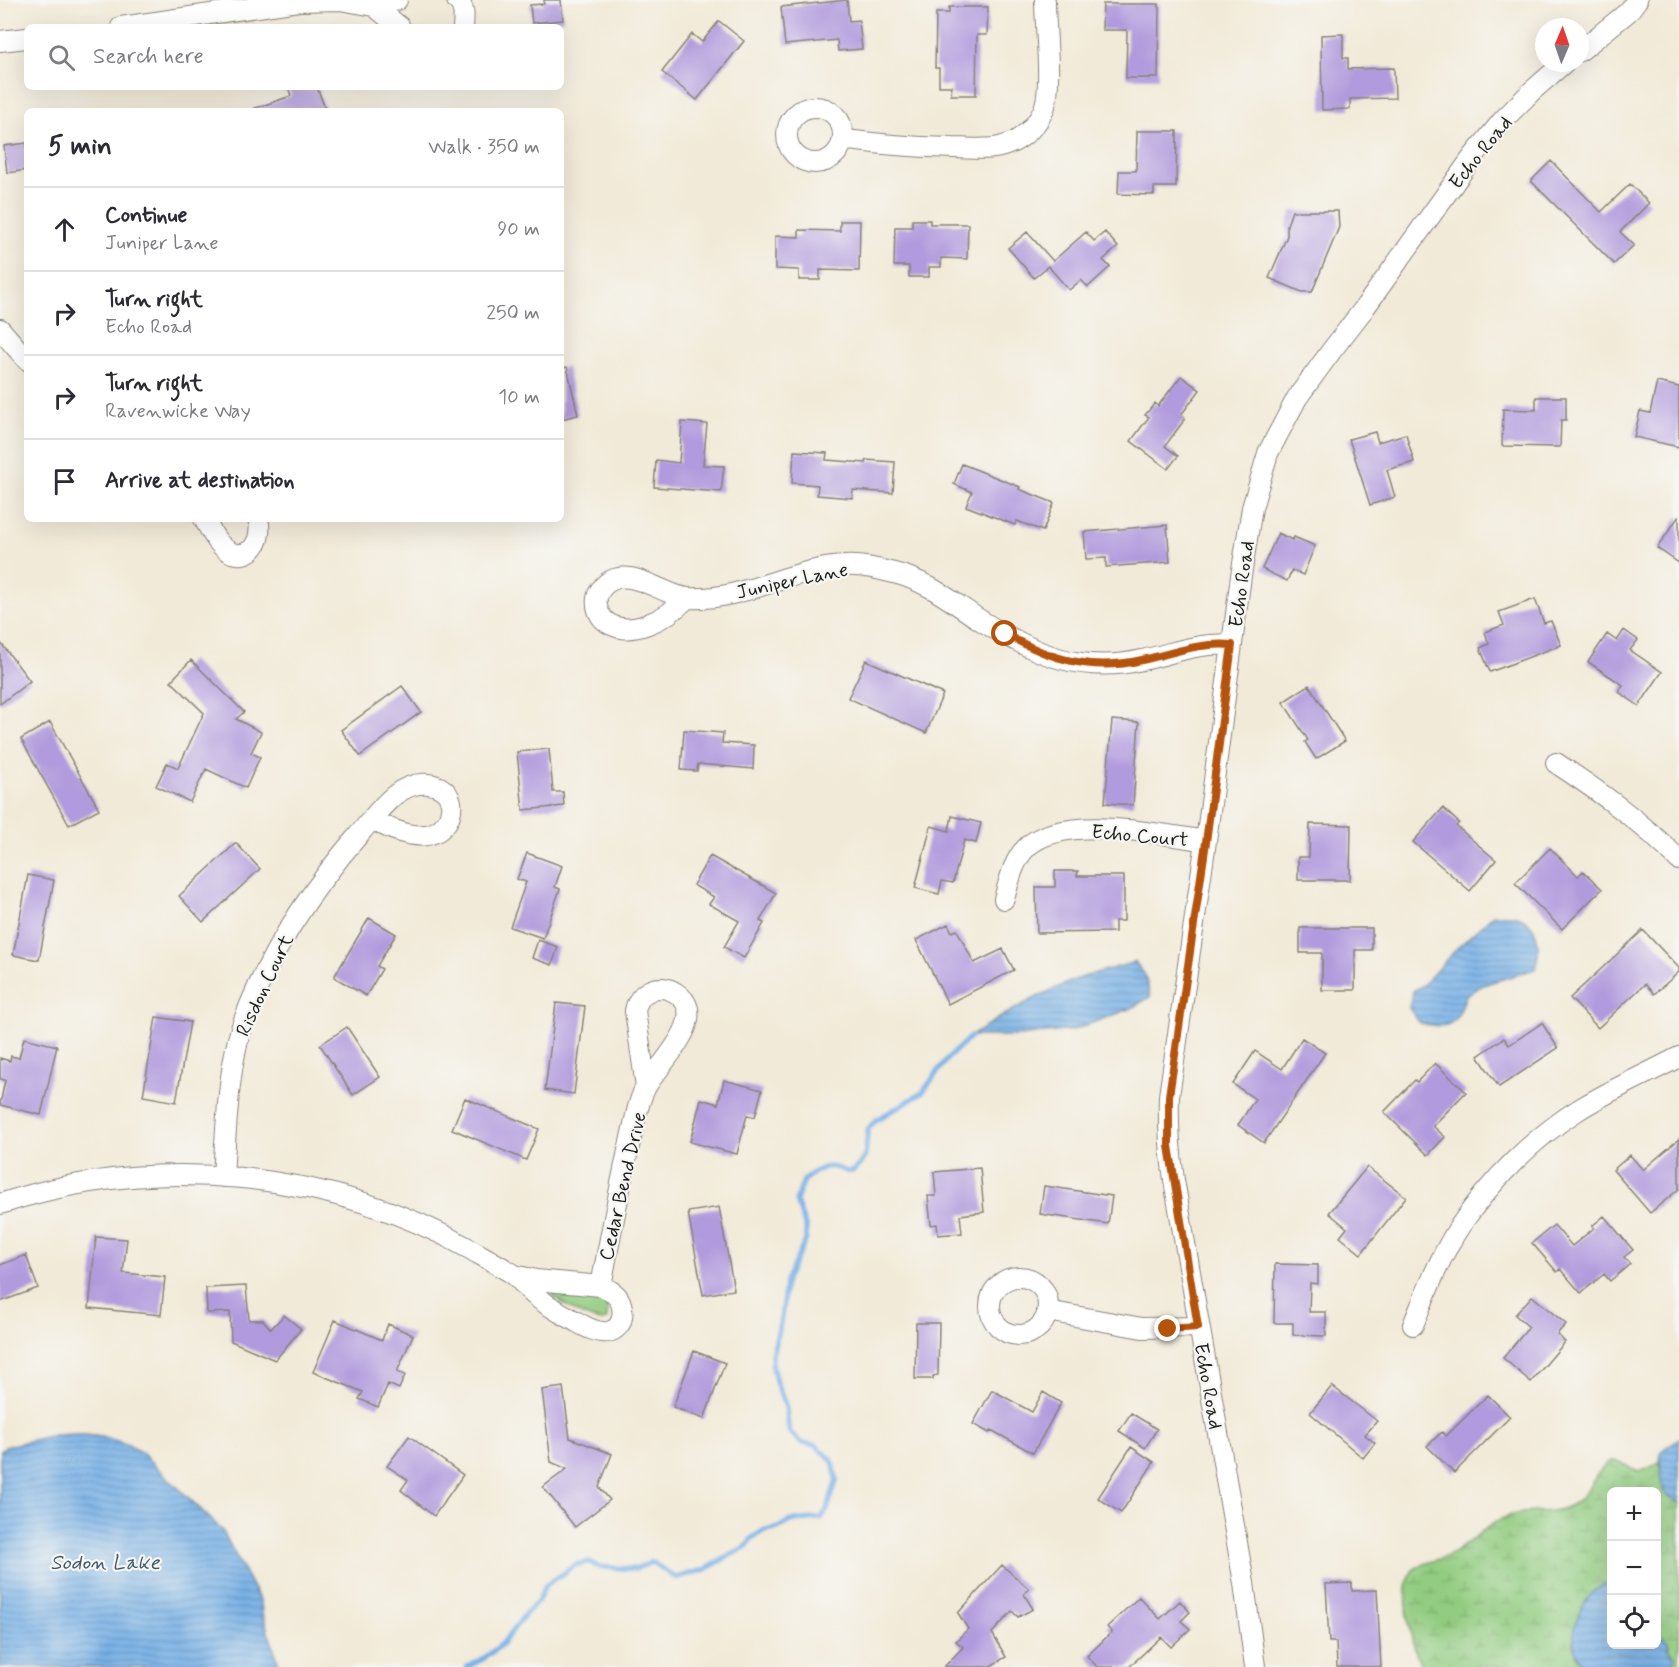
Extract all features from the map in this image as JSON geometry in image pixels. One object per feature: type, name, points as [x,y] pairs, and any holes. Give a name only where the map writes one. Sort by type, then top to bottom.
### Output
[{"type":"street","points":[[142,24],[299,1],[340,0],[374,6],[398,0]]},
{"type":"street","points":[[457,0],[461,4],[464,15],[463,24]]},
{"type":"street","points":[[843,139],[882,146],[991,148],[1013,142],[1030,130],[1042,113],[1047,94],[1045,0]]},
{"type":"street","points":[[1589,44],[1628,12],[1637,0]]},
{"type":"street","points":[[374,6],[396,24]]},
{"type":"street","points":[[0,41],[24,38]]},
{"type":"street","name":"Echo Road","points":[[1255,1667],[1244,1583],[1174,1180],[1168,1116],[1241,576],[1258,486],[1268,453],[1291,409],[1472,158],[1503,120],[1554,72]]},
{"type":"street","points":[[0,329],[24,357]]},
{"type":"street","points":[[206,522],[220,545],[233,553],[245,553],[254,547],[260,536],[258,522]]},
{"type":"street","name":"Juniper Lane","points":[[687,598],[729,594],[821,569],[861,566],[898,574],[923,584],[1021,643],[1037,651],[1070,661],[1105,665],[1121,664],[1199,645],[1232,645]]},
{"type":"street","points":[[1556,763],[1638,821],[1679,860]]},
{"type":"street","name":"Risdon Court","points":[[223,1177],[233,1074],[238,1041],[244,1021],[263,978],[296,918],[319,884],[372,819]]},
{"type":"street","name":"Echo Court","points":[[1004,899],[1018,858],[1039,838],[1054,832],[1124,829],[1206,842]]},
{"type":"street","points":[[1413,1325],[1438,1265],[1460,1226],[1493,1185],[1518,1159],[1544,1135],[1575,1112],[1679,1057]]},
{"type":"street","name":"Cedar Bend Drive","points":[[601,1286],[617,1200],[646,1087]]},
{"type":"street","name":"Cedar Bend Drive","points":[[0,1204],[51,1189],[83,1183],[153,1177],[223,1177],[288,1183],[355,1199],[441,1234],[514,1275],[532,1293],[585,1327],[606,1332],[620,1324],[623,1309],[617,1296],[601,1286],[536,1280],[514,1275]]},
{"type":"street","points":[[1047,1311],[1142,1328],[1198,1327]]},
{"type":"green space","points":[[557,1291],[592,1295],[598,1298],[608,1307],[607,1319],[604,1321],[591,1319],[578,1313],[554,1297],[553,1293]]},
{"type":"green space","points":[[1611,1462],[1618,1462],[1636,1471],[1641,1471],[1659,1462],[1666,1490],[1672,1499],[1679,1503],[1679,1667],[1674,1667],[1666,1640],[1661,1635],[1661,1487],[1607,1487],[1607,1584],[1594,1591],[1578,1617],[1576,1655],[1583,1667],[1422,1667],[1414,1647],[1408,1618],[1407,1590],[1413,1570],[1455,1552],[1489,1526],[1504,1518],[1520,1513],[1560,1510],[1575,1503],[1605,1466]]},
{"type":"water","points":[[1493,915],[1519,916],[1533,928],[1538,941],[1535,969],[1483,985],[1466,995],[1459,1013],[1451,1023],[1439,1026],[1420,1023],[1409,1008],[1413,991],[1423,985],[1456,949]]},
{"type":"water","points":[[1135,962],[1145,975],[1150,997],[1132,1008],[1073,1030],[1018,1036],[971,1036],[1013,1010],[1056,988],[1086,976]]},
{"type":"water","name":"Sodon Lake","points":[[74,1434],[118,1441],[142,1453],[222,1530],[261,1603],[262,1613],[280,1667],[0,1667],[0,1450],[7,1446],[54,1435]]},
{"type":"water","points":[[1679,1438],[1679,1503],[1668,1497],[1664,1491],[1660,1461],[1661,1454]]},
{"type":"water","points":[[1607,1583],[1607,1649],[1661,1649],[1661,1634],[1669,1643],[1668,1648],[1675,1656],[1674,1667],[1583,1667],[1574,1644],[1578,1615],[1588,1598]]},
{"type":"building","points":[[544,0],[561,0],[563,20],[532,23],[530,5],[544,4]]},
{"type":"building","points":[[847,0],[849,21],[859,20],[862,49],[838,51],[837,40],[785,45],[781,7]]},
{"type":"building","points":[[1103,4],[1159,4],[1158,78],[1126,78],[1127,30],[1102,30]]},
{"type":"building","points":[[949,7],[988,7],[987,35],[977,35],[976,95],[951,95],[952,86],[939,86],[939,68],[935,68],[936,13],[949,13]]},
{"type":"building","points":[[719,21],[744,41],[697,100],[662,72],[692,34],[702,42]]},
{"type":"building","points":[[1343,34],[1343,58],[1348,58],[1348,69],[1394,68],[1395,98],[1350,99],[1350,109],[1322,110],[1321,35]]},
{"type":"building","points":[[289,90],[318,90],[325,108],[256,108],[291,96]]},
{"type":"building","points":[[1137,131],[1177,131],[1176,187],[1154,187],[1154,195],[1118,194],[1119,171],[1136,171]]},
{"type":"building","points":[[24,143],[24,170],[7,173],[4,146]]},
{"type":"building","points":[[1551,161],[1601,212],[1630,184],[1649,203],[1620,232],[1634,245],[1614,264],[1531,181]]},
{"type":"building","points":[[1292,211],[1338,211],[1339,227],[1312,292],[1302,292],[1269,278],[1287,236],[1287,225]]},
{"type":"building","points":[[912,220],[930,220],[930,224],[968,224],[967,259],[941,258],[941,267],[929,267],[929,277],[909,277],[909,266],[894,266],[895,227],[912,227]]},
{"type":"building","points":[[840,221],[860,221],[859,271],[820,270],[820,280],[799,280],[799,270],[775,269],[775,236],[799,237],[799,230],[840,231]]},
{"type":"building","points":[[1027,232],[1053,261],[1086,232],[1094,241],[1105,232],[1118,247],[1103,260],[1110,267],[1088,287],[1081,280],[1069,290],[1048,266],[1034,278],[1008,248]]},
{"type":"building","points":[[567,367],[578,415],[564,418],[564,368]]},
{"type":"building","points":[[1181,376],[1200,390],[1181,415],[1185,419],[1165,446],[1178,456],[1168,469],[1131,441],[1149,417],[1145,415],[1155,403],[1158,406]]},
{"type":"building","points":[[1657,382],[1679,387],[1679,447],[1634,437],[1640,411],[1650,413]]},
{"type":"building","points":[[1536,397],[1566,397],[1566,420],[1561,420],[1560,447],[1502,446],[1503,409],[1536,410]]},
{"type":"building","points":[[682,422],[707,424],[703,465],[724,466],[721,492],[654,487],[656,460],[679,463]]},
{"type":"building","points":[[1375,432],[1378,442],[1406,434],[1414,462],[1387,470],[1395,497],[1370,505],[1349,439]]},
{"type":"building","points":[[794,451],[827,453],[826,460],[866,463],[866,460],[895,462],[893,493],[853,490],[852,498],[817,495],[818,485],[792,483]]},
{"type":"building","points":[[962,464],[1054,503],[1043,531],[1017,521],[1015,525],[966,506],[972,492],[954,484]]},
{"type":"building","points":[[1679,516],[1679,563],[1657,548]]},
{"type":"building","points":[[1167,525],[1170,562],[1106,567],[1106,558],[1086,559],[1084,532]]},
{"type":"building","points":[[1278,533],[1292,540],[1294,537],[1315,546],[1303,575],[1292,570],[1287,581],[1262,569]]},
{"type":"building","points":[[1535,599],[1544,623],[1551,621],[1561,645],[1490,672],[1480,648],[1489,644],[1485,632],[1504,625],[1499,612]]},
{"type":"building","points":[[1624,630],[1638,640],[1630,650],[1662,672],[1639,706],[1619,692],[1623,685],[1588,662],[1607,634],[1617,641]]},
{"type":"building","points":[[0,642],[30,681],[0,704]]},
{"type":"building","points":[[191,660],[244,712],[236,719],[261,732],[251,753],[260,757],[246,788],[206,769],[190,802],[156,786],[167,763],[178,768],[204,713],[171,681]]},
{"type":"building","points":[[866,660],[943,694],[926,733],[848,698]]},
{"type":"building","points":[[1309,685],[1345,741],[1316,759],[1305,742],[1308,740],[1283,702]]},
{"type":"building","points":[[402,686],[421,712],[360,756],[341,730]]},
{"type":"building","points":[[1112,720],[1139,722],[1133,805],[1105,803]]},
{"type":"building","points":[[50,722],[99,809],[69,825],[21,739]]},
{"type":"building","points":[[684,730],[723,733],[722,743],[754,745],[753,769],[698,764],[697,771],[681,770]]},
{"type":"building","points":[[549,749],[553,792],[563,792],[564,806],[523,810],[517,752]]},
{"type":"building","points":[[1443,808],[1459,823],[1456,826],[1496,860],[1470,891],[1413,842]]},
{"type":"building","points":[[952,816],[981,823],[976,843],[964,840],[953,883],[942,881],[939,894],[915,888],[931,826],[949,831]]},
{"type":"building","points":[[1310,824],[1351,825],[1350,880],[1298,880],[1298,857],[1309,857]]},
{"type":"building","points":[[236,843],[260,869],[203,922],[179,896]]},
{"type":"building","points":[[1550,848],[1578,876],[1583,871],[1602,889],[1562,929],[1515,883]]},
{"type":"building","points":[[527,853],[562,866],[555,887],[560,889],[543,938],[510,927],[526,882],[517,879]]},
{"type":"building","points":[[710,856],[776,893],[760,921],[764,923],[744,958],[724,947],[739,921],[709,904],[714,897],[693,885]]},
{"type":"building","points":[[1055,871],[1078,871],[1077,876],[1124,876],[1124,921],[1115,921],[1115,932],[1037,933],[1036,887],[1055,887]]},
{"type":"building","points":[[28,875],[54,880],[39,960],[13,955]]},
{"type":"building","points":[[369,918],[396,934],[377,966],[382,969],[366,996],[334,977]]},
{"type":"building","points":[[948,924],[952,932],[957,930],[974,963],[1003,949],[1014,970],[948,1004],[916,940]]},
{"type":"building","points":[[1300,928],[1372,928],[1372,950],[1355,950],[1355,990],[1322,990],[1322,953],[1300,953]]},
{"type":"building","points":[[1643,930],[1679,968],[1679,972],[1654,994],[1645,984],[1598,1028],[1570,998]]},
{"type":"building","points":[[538,940],[558,947],[552,965],[532,958]]},
{"type":"building","points":[[556,1003],[585,1006],[574,1094],[545,1090]]},
{"type":"building","points":[[156,1017],[190,1022],[176,1102],[143,1096]]},
{"type":"building","points":[[1542,1023],[1558,1048],[1499,1087],[1478,1056],[1504,1038],[1509,1045]]},
{"type":"building","points":[[347,1027],[380,1077],[353,1095],[320,1045]]},
{"type":"building","points":[[24,1038],[57,1046],[41,1115],[0,1105],[5,1080],[0,1079],[0,1058],[10,1061],[11,1056],[19,1058]]},
{"type":"building","points":[[1302,1038],[1325,1053],[1264,1143],[1238,1125],[1255,1099],[1233,1084],[1255,1051],[1282,1069]]},
{"type":"building","points":[[1435,1063],[1466,1092],[1433,1126],[1445,1137],[1428,1155],[1384,1112]]},
{"type":"building","points":[[724,1080],[762,1090],[755,1117],[747,1115],[737,1154],[690,1142],[701,1099],[718,1104]]},
{"type":"building","points":[[465,1098],[539,1129],[526,1160],[452,1129]]},
{"type":"building","points":[[1679,1139],[1679,1189],[1650,1213],[1613,1170],[1630,1155],[1643,1170]]},
{"type":"building","points":[[1367,1167],[1406,1197],[1361,1254],[1340,1237],[1347,1228],[1329,1213]]},
{"type":"building","points":[[980,1168],[984,1212],[960,1215],[962,1233],[938,1235],[937,1224],[931,1225],[928,1196],[936,1196],[934,1172]]},
{"type":"building","points":[[1044,1186],[1112,1196],[1108,1224],[1040,1214]]},
{"type":"building","points":[[719,1207],[734,1290],[703,1295],[688,1212]]},
{"type":"building","points":[[1604,1216],[1633,1250],[1624,1257],[1630,1264],[1610,1281],[1604,1274],[1581,1293],[1560,1269],[1557,1272],[1532,1243],[1554,1225],[1572,1246],[1594,1228],[1592,1226]]},
{"type":"building","points":[[96,1237],[127,1239],[123,1273],[165,1277],[161,1315],[89,1308]]},
{"type":"building","points":[[26,1255],[38,1288],[0,1302],[0,1265]]},
{"type":"building","points":[[1275,1264],[1318,1265],[1318,1284],[1310,1283],[1309,1312],[1326,1312],[1326,1336],[1293,1335],[1293,1323],[1274,1323]]},
{"type":"building","points":[[246,1286],[249,1320],[263,1320],[271,1329],[284,1315],[301,1329],[275,1360],[231,1341],[230,1312],[207,1313],[206,1288]]},
{"type":"building","points":[[1532,1296],[1566,1324],[1557,1334],[1565,1342],[1531,1382],[1503,1358],[1529,1327],[1515,1315]]},
{"type":"building","points":[[335,1320],[382,1340],[388,1324],[413,1335],[397,1372],[405,1375],[399,1389],[388,1384],[378,1407],[359,1399],[363,1392],[313,1372]]},
{"type":"building","points":[[916,1323],[939,1323],[938,1375],[933,1376],[933,1379],[915,1379]]},
{"type":"building","points":[[694,1351],[725,1363],[704,1419],[673,1407]]},
{"type":"building","points":[[1332,1386],[1377,1421],[1365,1435],[1375,1443],[1363,1458],[1310,1413]]},
{"type":"building","points":[[563,1387],[570,1438],[612,1454],[599,1487],[610,1500],[575,1527],[543,1487],[567,1469],[551,1462],[542,1390]]},
{"type":"building","points":[[992,1390],[1032,1412],[1043,1392],[1061,1403],[1033,1453],[991,1430],[989,1433],[973,1424]]},
{"type":"building","points":[[1488,1395],[1510,1417],[1454,1473],[1427,1446],[1442,1432],[1446,1436]]},
{"type":"building","points":[[1131,1413],[1157,1429],[1145,1448],[1119,1431]]},
{"type":"building","points":[[409,1436],[463,1475],[434,1516],[401,1490],[408,1480],[387,1466]]},
{"type":"building","points":[[1131,1447],[1154,1462],[1121,1513],[1098,1498]]},
{"type":"building","points":[[1002,1565],[1029,1589],[1024,1594],[1033,1609],[1018,1617],[1012,1611],[992,1633],[1006,1657],[989,1667],[944,1667],[963,1647],[956,1641],[968,1629],[958,1613]]},
{"type":"building","points":[[1352,1583],[1352,1591],[1377,1590],[1381,1667],[1337,1667],[1336,1642],[1329,1642],[1326,1584]]},
{"type":"building","points":[[1139,1597],[1160,1619],[1180,1601],[1190,1612],[1181,1621],[1190,1629],[1171,1647],[1161,1637],[1129,1667],[1097,1667],[1087,1656],[1112,1632],[1107,1627]]},
{"type":"waterway","points":[[467,1667],[483,1659],[502,1644],[538,1601],[545,1586],[575,1565],[589,1562],[599,1567],[636,1569],[652,1562],[676,1578],[706,1569],[747,1546],[752,1538],[765,1530],[778,1528],[790,1521],[821,1518],[827,1510],[837,1479],[833,1463],[816,1445],[801,1443],[789,1431],[786,1407],[776,1382],[772,1363],[786,1280],[806,1240],[806,1228],[796,1201],[804,1180],[814,1172],[825,1167],[853,1171],[865,1156],[868,1129],[876,1120],[922,1093],[947,1059],[971,1036]]},
{"type":"route","points":[[1005,634],[1054,657],[1105,665],[1143,660],[1199,645],[1232,645],[1168,1116],[1169,1146],[1198,1327],[1168,1329]]}]
